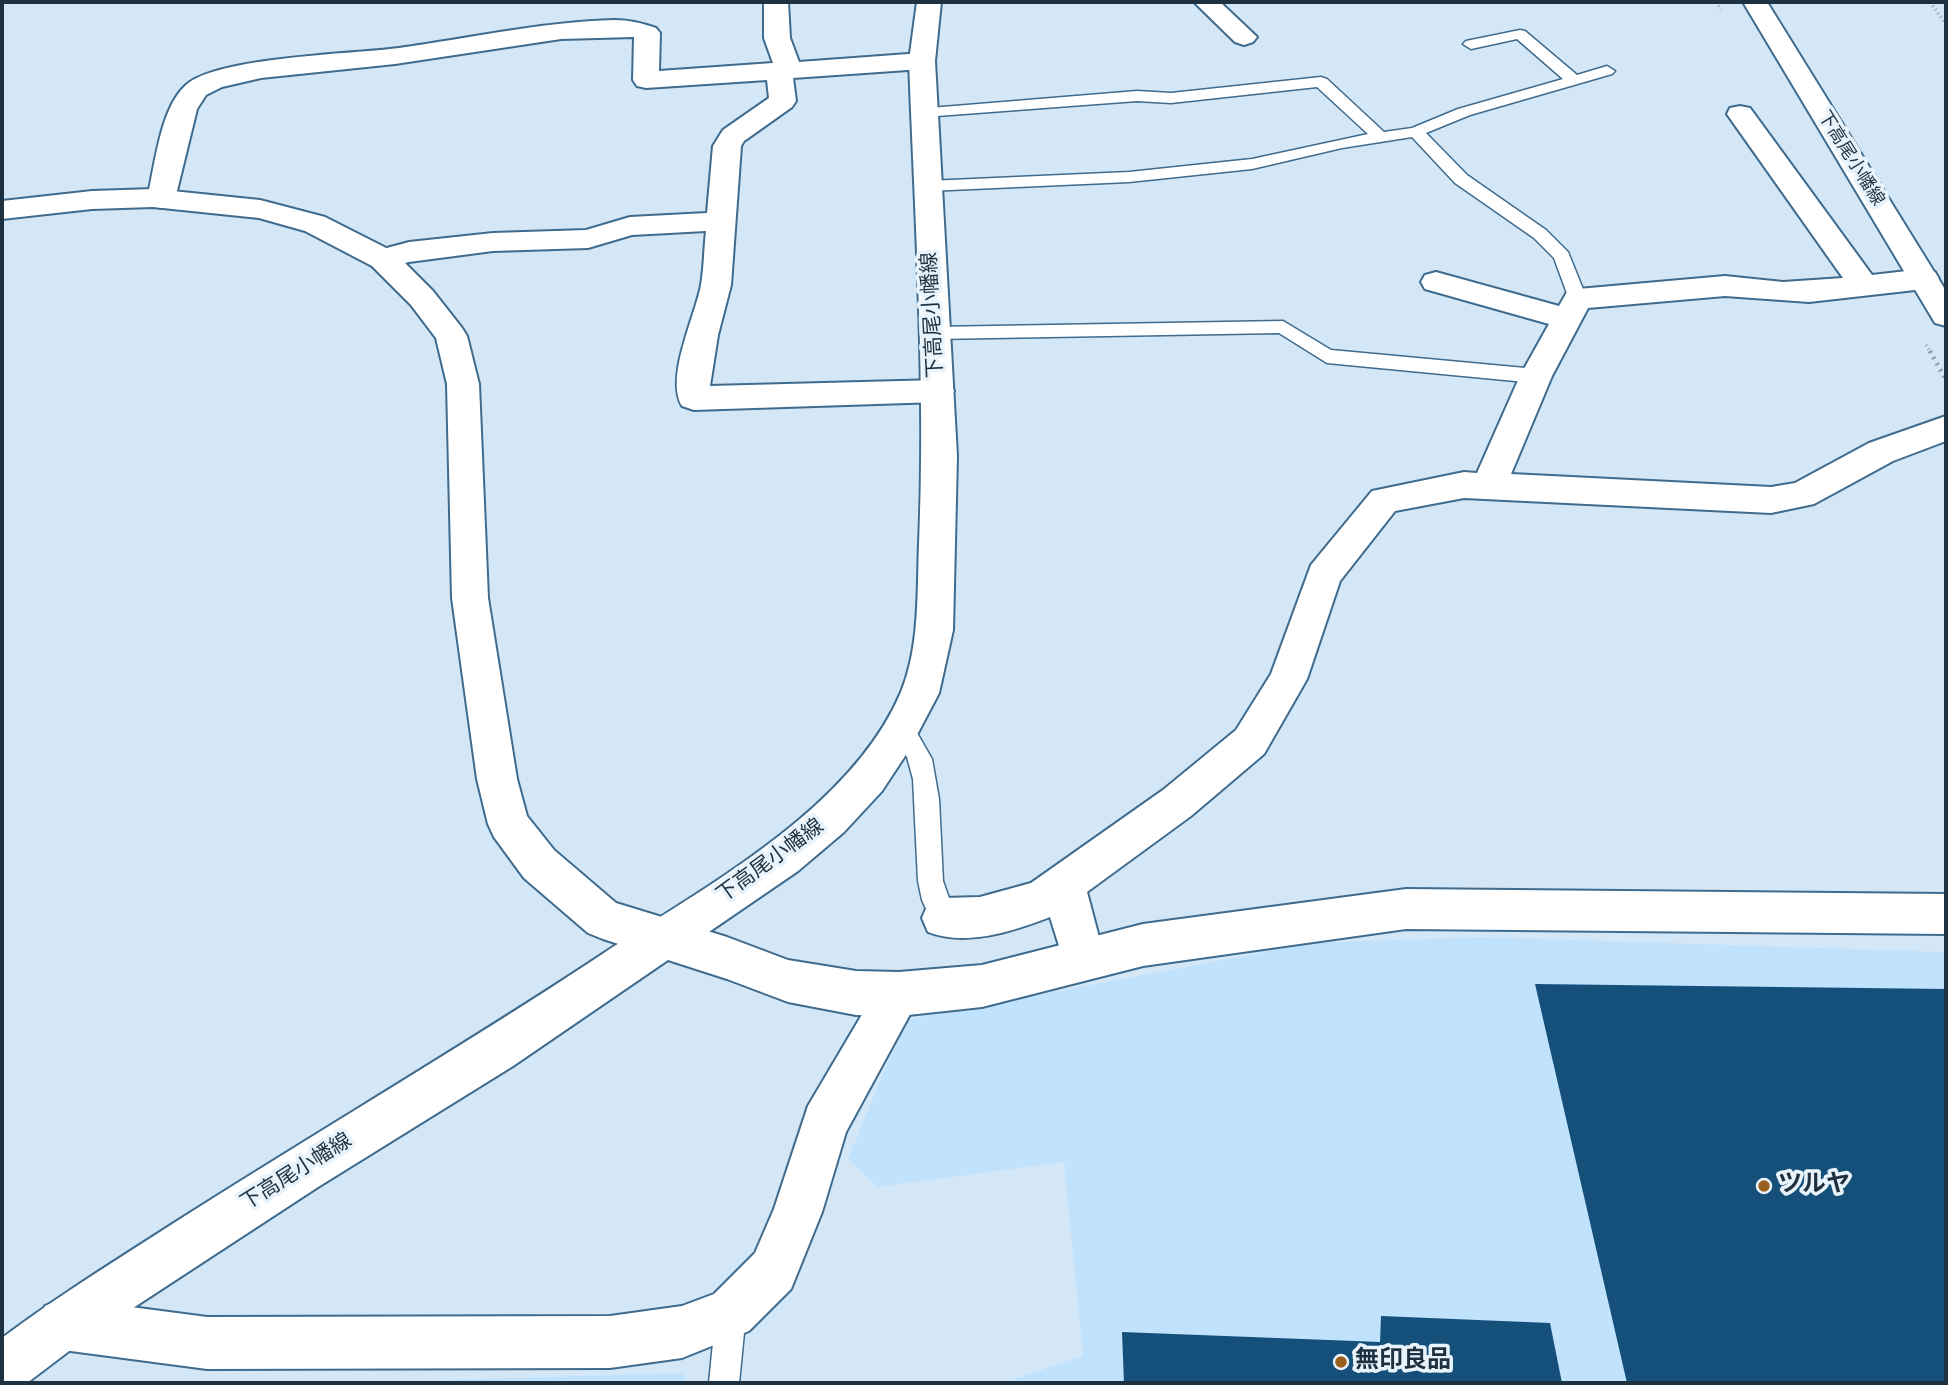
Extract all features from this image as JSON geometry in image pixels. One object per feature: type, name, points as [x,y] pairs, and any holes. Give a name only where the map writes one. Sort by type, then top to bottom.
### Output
[{"type":"street","points":[[776,2],[777,38],[784,71],[783,101],[733,136],[727,146],[716,285],[694,375],[694,398],[938,391]]},
{"type":"street","name":"下高尾小幡線","points":[[2,1370],[63,1325],[301,1170],[497,1050],[783,858],[830,820],[868,779],[920,693],[934,630],[940,456],[922,61],[929,2]]},
{"type":"street","points":[[1206,2],[1244,37]]},
{"type":"street","name":"下高尾小幡線","points":[[1755,2],[1946,316]]},
{"type":"street","points":[[161,199],[184,107],[193,92],[210,82],[243,74],[392,57],[498,40],[615,28],[636,29],[647,33],[646,80],[922,61]]},
{"type":"street","points":[[1740,114],[1864,285]]},
{"type":"street","points":[[2,210],[92,200],[161,199],[260,209],[315,224],[383,259],[422,298],[451,336],[463,384],[470,598],[497,779],[509,824],[539,864],[603,919],[788,981],[856,993],[899,994],[982,986],[1143,946],[1298,922],[1406,909],[1946,914]]},
{"type":"street","points":[[383,259],[409,252],[493,242],[588,239],[630,226],[721,222]]},
{"type":"street","points":[[1436,282],[1573,309],[1725,286],[1783,292],[1924,279]]},
{"type":"street","points":[[1492,485],[1495,469],[1536,376],[1573,309]]},
{"type":"street","points":[[943,918],[979,917],[1042,900],[1177,803],[1250,742],[1288,679],[1324,575],[1384,500],[1464,485],[1492,485],[1771,500],[1802,495],[1881,452],[1946,428]]},
{"type":"street","points":[[1063,883],[1083,960]]},
{"type":"street","points":[[63,1325],[207,1343],[610,1342],[682,1332],[731,1313],[773,1271],[798,1212],[825,1123],[899,994]]},
{"type":"lane","points":[[1471,44],[1520,34],[1574,80]]},
{"type":"lane","points":[[928,186],[1129,177],[1252,164],[1379,136],[1416,132],[1464,113],[1607,71]]},
{"type":"lane","points":[[924,112],[1137,96],[1171,98],[1321,82],[1379,136]]},
{"type":"lane","points":[[1416,132],[1461,178],[1540,234],[1562,256],[1573,309]]},
{"type":"lane","points":[[935,333],[1283,327],[1327,356],[1536,376]]},
{"type":"lane","points":[[901,726],[920,758],[925,785],[933,901],[943,918]]},
{"type":"lane","points":[[724,1383],[731,1313]]},
{"type":"path","points":[[1930,2],[1946,24]]},
{"type":"shaded area","points":[[1480,937],[1946,952],[1946,1383],[1003,1383],[1083,1356],[1064,1162],[877,1187],[848,1159],[905,1020],[1313,943]]},
{"type":"shaded area","points":[[682,1373],[689,1383],[342,1383]]},
{"type":"building","name":"ツルヤ","points":[[1535,984],[1946,989],[1946,1383],[1627,1383]]},
{"type":"building","name":"無印良品","points":[[1381,1316],[1550,1323],[1562,1383],[1124,1383],[1122,1332],[1380,1342]]},
{"type":"place","name":"ツルヤ","points":[[1764,1186]]},
{"type":"place","name":"無印良品","points":[[1341,1362]]}]
